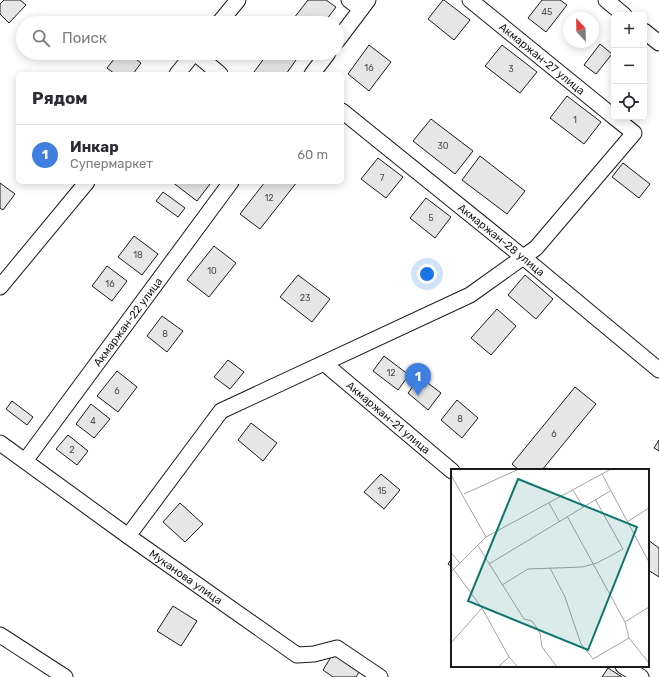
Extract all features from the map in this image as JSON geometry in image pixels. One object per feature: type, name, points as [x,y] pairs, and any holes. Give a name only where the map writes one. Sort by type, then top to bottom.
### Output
[{"type":"street","points":[[225,16],[238,0]]},
{"type":"street","name":"Акмаржан-27 улица","points":[[470,0],[611,115]]},
{"type":"street","points":[[606,0],[620,12]]},
{"type":"street","points":[[344,29],[359,3]]},
{"type":"street","points":[[647,33],[659,43]]},
{"type":"street","points":[[179,72],[189,60]]},
{"type":"street","points":[[203,60],[218,72]]},
{"type":"street","points":[[314,72],[323,60]]},
{"type":"street","name":"Акмаржан-28 улица","points":[[344,113],[523,257],[659,370]]},
{"type":"street","name":"Акмаржан-27 улица","points":[[523,257],[536,248],[634,133],[618,120]]},
{"type":"street","points":[[0,287],[85,184]]},
{"type":"street","name":"Акмаржан-22 улица","points":[[25,461],[230,184]]},
{"type":"street","points":[[128,536],[221,411],[325,364],[470,295],[523,257]]},
{"type":"street","name":"Акмаржан-21 улица","points":[[325,364],[451,470]]},
{"type":"street","name":"Муканова улица","points":[[0,443],[128,536],[297,655],[314,654],[337,648],[380,677]]},
{"type":"street","points":[[0,636],[65,677]]},
{"type":"street","points":[[625,667],[642,677]]},
{"type":"building","points":[[4,0],[20,0],[26,5],[9,23],[0,14],[0,4]]},
{"type":"building","points":[[308,0],[326,0],[336,7],[329,16],[295,16]]},
{"type":"building","points":[[443,0],[470,20],[454,40],[428,19]]},
{"type":"building","points":[[542,0],[560,0],[567,5],[546,32],[528,18]]},
{"type":"building","points":[[600,44],[611,53],[611,55],[596,74],[584,65],[597,48],[599,48]]},
{"type":"building","points":[[369,45],[391,62],[369,91],[348,74]]},
{"type":"building","points":[[502,45],[537,72],[520,93],[485,66]]},
{"type":"building","points":[[113,60],[137,60],[141,63],[134,72],[112,72],[107,68]]},
{"type":"building","points":[[263,60],[296,60],[287,72],[254,72]]},
{"type":"building","points":[[567,96],[601,122],[584,144],[550,118]]},
{"type":"building","points":[[431,119],[473,151],[455,174],[413,141]]},
{"type":"building","points":[[480,156],[525,191],[507,214],[462,180]]},
{"type":"building","points":[[378,158],[403,177],[386,198],[361,179]]},
{"type":"building","points":[[623,163],[650,184],[639,198],[612,177]]},
{"type":"building","points":[[0,183],[15,194],[3,210],[0,208]]},
{"type":"building","points":[[175,184],[210,184],[197,201]]},
{"type":"building","points":[[263,184],[295,184],[260,229],[240,214]]},
{"type":"building","points":[[163,192],[185,208],[178,217],[156,201]]},
{"type":"building","points":[[426,198],[451,217],[435,238],[410,218]]},
{"type":"building","points":[[134,236],[158,254],[142,275],[118,257]]},
{"type":"building","points":[[214,246],[236,263],[209,297],[187,280]]},
{"type":"building","points":[[107,266],[127,281],[112,301],[92,286]]},
{"type":"building","points":[[298,275],[330,299],[312,322],[280,297]]},
{"type":"building","points":[[525,275],[553,299],[536,319],[508,295]]},
{"type":"building","points":[[497,309],[516,326],[491,355],[471,338]]},
{"type":"building","points":[[162,316],[183,331],[167,352],[147,336]]},
{"type":"building","points":[[384,356],[409,375],[398,390],[373,371]]},
{"type":"building","points":[[228,360],[244,372],[230,389],[214,377]]},
{"type":"building","points":[[117,371],[137,387],[118,412],[97,396]]},
{"type":"building","points":[[420,377],[441,393],[428,410],[408,393]]},
{"type":"building","points":[[575,387],[596,404],[543,469],[518,469],[512,464]]},
{"type":"building","points":[[457,400],[478,418],[462,438],[441,420]]},
{"type":"building","points":[[12,401],[33,417],[27,425],[6,409]]},
{"type":"building","points":[[91,404],[110,419],[94,438],[76,424]]},
{"type":"building","points":[[251,423],[277,443],[263,461],[238,440]]},
{"type":"building","points":[[68,435],[88,451],[77,465],[56,449]]},
{"type":"building","points":[[659,440],[659,451],[654,448]]},
{"type":"building","points":[[381,474],[400,490],[384,509],[364,492]]},
{"type":"building","points":[[180,503],[203,524],[185,542],[163,522]]},
{"type":"building","points":[[649,541],[659,548],[659,577],[649,571]]},
{"type":"building","points":[[451,560],[451,566],[448,564]]},
{"type":"building","points":[[173,606],[197,621],[181,646],[157,631]]},
{"type":"building","points":[[334,652],[361,669],[356,677],[333,677],[323,670]]},
{"type":"building","points":[[608,668],[622,677],[602,677]]},
{"type":"place","name":"Инкар","points":[[418,396]]}]
